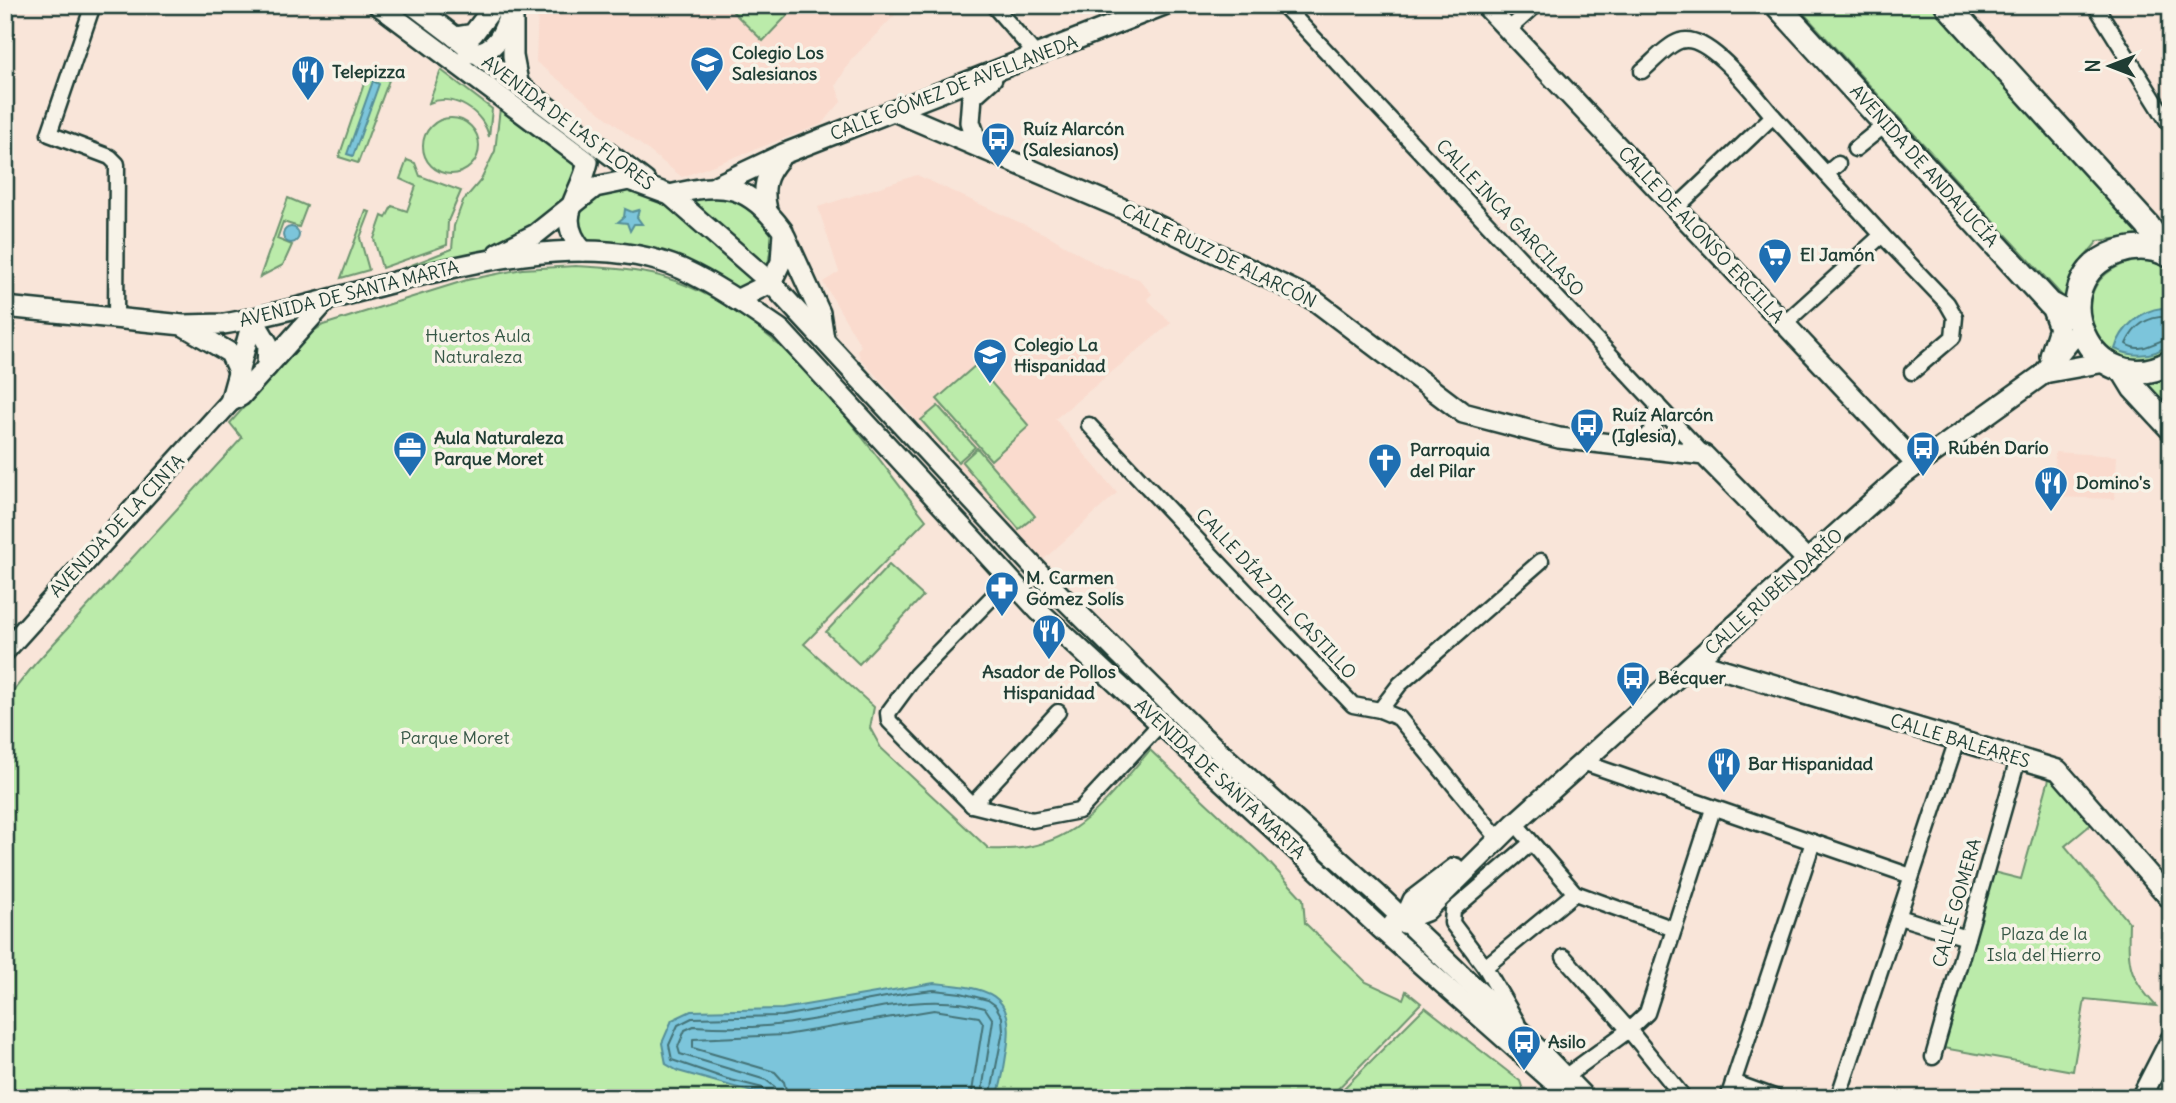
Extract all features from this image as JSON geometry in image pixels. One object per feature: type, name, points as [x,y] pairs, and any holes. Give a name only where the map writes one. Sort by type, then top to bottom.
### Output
[{"type":"main road","name":"AVENIDA DE ANDALUCÍA","points":[[1777,5],[2050,304],[2079,324]]},
{"type":"main road","points":[[1947,5],[2148,226],[2168,255]]},
{"type":"main road","points":[[2168,255],[2146,248],[2127,248],[2110,255],[2094,266],[2084,282],[2078,300],[2079,324],[2090,348],[2114,366],[2171,428]]},
{"type":"main road","points":[[2114,366],[2142,372],[2171,362]]},
{"type":"street","points":[[93,5],[49,134],[110,157],[117,164],[116,319]]},
{"type":"street","name":"AVENIDA DE LAS FLORES","points":[[378,5],[575,150]]},
{"type":"street","name":"AVENIDA DE LAS FLORES","points":[[413,5],[665,194]]},
{"type":"street","points":[[477,54],[496,45],[503,34],[513,5]]},
{"type":"street","points":[[513,5],[513,56],[518,82]]},
{"type":"street","points":[[993,5],[1037,56]]},
{"type":"street","name":"CALLE GÓMEZ DE AVELLANEDA","points":[[717,185],[783,154],[1164,5]]},
{"type":"street","name":"CALLE DE ALONSO ERCILLA","points":[[1485,5],[1917,465]]},
{"type":"street","points":[[1508,30],[1536,5]]},
{"type":"street","points":[[2095,5],[2170,125]]},
{"type":"street","name":"CALLE INCA GARCILASO","points":[[1286,6],[1704,455]]},
{"type":"street","points":[[455,37],[473,34],[490,14]]},
{"type":"street","points":[[477,54],[490,14]]},
{"type":"street","name":"AVENIDA DE LAS FLORES","points":[[409,29],[425,25],[464,53],[477,54]]},
{"type":"street","points":[[1642,71],[1680,41],[1697,41],[1712,50],[1773,116],[1832,169],[1882,235],[1947,303],[1955,317],[1953,337],[1912,372]]},
{"type":"street","name":"AVENIDA DE LAS FLORES","points":[[477,54],[485,68],[560,123],[575,150]]},
{"type":"street","points":[[978,145],[970,122],[972,96],[1000,71]]},
{"type":"street","name":"CALLE RUIZ DE ALARCÓN","points":[[896,112],[1121,208],[1314,300],[1463,414],[1531,433],[1704,455]]},
{"type":"street","points":[[1676,208],[1773,116]]},
{"type":"street","points":[[1855,149],[1886,124]]},
{"type":"street","points":[[575,150],[588,162],[584,178],[568,211],[571,237],[583,251]]},
{"type":"street","points":[[767,211],[764,184],[768,171],[783,154]]},
{"type":"street","name":"AVENIDA DE SANTA MARTA","points":[[483,260],[536,234],[595,187],[614,180],[629,180],[665,194],[771,283],[1057,592],[1202,736],[1377,895],[1525,1035],[1563,1086]]},
{"type":"street","points":[[665,194],[717,185],[739,191],[767,211],[783,231],[820,313],[824,339]]},
{"type":"street","points":[[736,300],[771,283],[781,262],[783,231]]},
{"type":"street","points":[[1785,323],[1882,235]]},
{"type":"street","name":"AVENIDA DE SANTA MARTA","points":[[5,307],[183,325],[253,319],[483,260],[583,251],[643,257],[680,268],[781,330],[1039,611],[1380,928],[1563,1086],[1585,1098]]},
{"type":"street","name":"AVENIDA DE LA CINTA","points":[[5,651],[230,402],[241,396],[326,301]]},
{"type":"street","points":[[2044,373],[2059,334],[2058,322],[2050,304]]},
{"type":"street","points":[[253,319],[268,344],[267,367]]},
{"type":"street","name":"AVENIDA DE LA CINTA","points":[[230,402],[253,319]]},
{"type":"street","name":"CALLE RUBÉN DARÍO","points":[[1380,928],[1403,920],[1585,763],[1917,465],[2044,373],[2079,324]]},
{"type":"street","points":[[183,325],[230,353],[239,373]]},
{"type":"street","name":"CALLE RUBÉN DARÍO","points":[[2044,373],[2114,366]]},
{"type":"street","points":[[1639,448],[1654,427],[1657,404]]},
{"type":"street","name":"CALLE DÍAZ DEL CASTILLO","points":[[1089,425],[1353,705],[1380,710],[1399,718],[1497,836]]},
{"type":"street","points":[[1704,455],[1808,562]]},
{"type":"street","points":[[1380,710],[1400,684],[1541,561]]},
{"type":"street","points":[[1010,579],[902,685],[888,713],[889,721],[972,805],[1031,820],[1079,811],[1160,724]]},
{"type":"street","name":"CALLE BALEARES","points":[[1698,662],[2058,771],[2171,900]]},
{"type":"street","points":[[972,805],[1058,712]]},
{"type":"street","points":[[1838,1098],[1958,740]]},
{"type":"street","name":"CALLE GOMERA","points":[[1933,1057],[2018,759]]},
{"type":"street","points":[[1585,763],[1911,876]]},
{"type":"street","points":[[1563,1086],[1647,1013],[1713,809]]},
{"type":"street","points":[[1514,823],[1575,893],[1674,929]]},
{"type":"street","name":"CALLE RUBÉN DARÍO","points":[[1420,905],[1514,823]]},
{"type":"street","points":[[1728,1098],[1813,842]]},
{"type":"street","points":[[1525,1035],[1485,967],[1452,923],[1453,910],[1531,843]]},
{"type":"street","points":[[1485,967],[1575,893]]},
{"type":"street","points":[[1377,895],[1420,905],[1429,945]]},
{"type":"street","points":[[1899,917],[1967,938]]},
{"type":"street","points":[[1399,944],[1403,920]]},
{"type":"street","points":[[1564,957],[1629,1030],[1684,1098]]},
{"type":"street","points":[[2141,1098],[2171,1039]]},
{"type":"street","points":[[1733,1082],[1777,1098]]},
{"type":"shaded area","name":"Colegio Los Salesianos","points":[[538,5],[890,5],[896,14],[851,60],[836,85],[841,102],[822,124],[682,177],[536,62]]},
{"type":"shaded area","name":"Colegio La Hispanidad","points":[[917,175],[1051,237],[1099,266],[1139,279],[1152,294],[1147,299],[1171,323],[1055,419],[1117,493],[1043,560],[861,359],[857,350],[861,346],[823,282],[839,272],[818,207]]},
{"type":"shaded area","points":[[2055,452],[2117,456],[2115,499],[2053,497]]},
{"type":"green space","points":[[739,5],[797,5],[763,41],[733,12]]},
{"type":"green space","points":[[1796,5],[1934,5],[2145,235],[2098,241],[2078,265],[2066,300]]},
{"type":"green space","points":[[441,70],[492,109],[489,137],[481,120],[466,106],[448,100],[429,103]]},
{"type":"green space","points":[[368,72],[389,80],[358,163],[339,157]]},
{"type":"green space","points":[[500,108],[574,163],[574,179],[560,208],[542,225],[495,248],[394,272],[452,249],[454,226],[463,201],[481,180],[495,151]]},
{"type":"green space","points":[[451,118],[462,120],[471,126],[477,135],[477,157],[471,166],[462,172],[451,174],[440,172],[431,166],[425,157],[423,146],[425,135],[431,126],[440,120]]},
{"type":"green space","points":[[407,160],[415,163],[420,176],[461,191],[448,221],[447,245],[382,268],[374,239],[382,216],[386,218],[392,206],[407,211],[416,186],[400,179]]},
{"type":"green space","points":[[629,189],[663,199],[757,283],[736,288],[678,257],[620,245],[588,243],[580,235],[579,212],[600,193]]},
{"type":"green space","points":[[718,194],[749,208],[762,218],[773,233],[767,271],[687,199]]},
{"type":"green space","points":[[288,198],[307,206],[299,227],[283,222],[277,239],[292,245],[283,265],[260,277]]},
{"type":"green space","points":[[366,211],[370,212],[360,238],[369,270],[341,278]]},
{"type":"green space","points":[[2138,260],[2154,262],[2171,272],[2171,349],[2147,361],[2125,359],[2107,348],[2095,331],[2090,310],[2094,289],[2110,271]]},
{"type":"green space","name":"Parque Moret","points":[[576,266],[629,270],[660,276],[703,293],[743,316],[811,377],[926,520],[804,644],[874,707],[870,728],[881,748],[989,849],[1042,844],[1063,835],[1099,807],[1150,750],[1266,859],[1303,899],[1305,923],[1366,982],[1403,999],[1406,991],[1421,1003],[1329,1098],[5,1098],[5,701],[34,665],[242,438],[230,423],[308,335],[323,325],[467,280],[522,269]]},
{"type":"green space","points":[[976,365],[1029,426],[991,460],[937,399]]},
{"type":"green space","points":[[2171,378],[2171,417],[2139,385]]},
{"type":"green space","points":[[938,406],[975,447],[958,462],[921,420]]},
{"type":"green space","points":[[977,448],[1035,516],[1019,529],[962,462]]},
{"type":"green space","points":[[889,565],[923,596],[859,664],[826,632]]},
{"type":"green space","name":"Plaza de la Isla del Hierro","points":[[2049,779],[2058,782],[2094,822],[2065,846],[2129,922],[2131,968],[2139,986],[2156,1006],[2085,999],[2073,1071],[1943,1048],[1993,872],[2021,879]]},
{"type":"green space","points":[[1425,1007],[1520,1081],[1523,1090],[1515,1098],[1334,1098]]},
{"type":"water","points":[[373,81],[379,84],[353,156],[347,154]]},
{"type":"water","points":[[625,209],[632,212],[639,210],[637,217],[642,224],[634,224],[630,231],[627,223],[618,222],[624,217]]},
{"type":"water","points":[[288,227],[294,227],[299,235],[297,241],[288,243],[283,238],[283,232]]},
{"type":"water","points":[[2162,308],[2171,311],[2171,343],[2165,348],[2144,355],[2115,349],[2122,334],[2133,321],[2147,312]]},
{"type":"water","points":[[934,983],[982,991],[993,996],[1007,1015],[1007,1050],[996,1098],[774,1098],[678,1071],[666,1064],[662,1043],[672,1020],[691,1011],[782,1009]]},
{"type":"place","name":"Colegio Los Salesianos","points":[[707,93]]},
{"type":"place","name":"Telepizza","points":[[308,102]]},
{"type":"place","name":"Ruíz Alarcón (Salesianos)","points":[[998,169]]},
{"type":"place","name":"El Jamón","points":[[1775,285]]},
{"type":"place","name":"Colegio La Hispanidad","points":[[990,385]]},
{"type":"place","name":"Ruíz Alarcón (Iglesia)","points":[[1587,455]]},
{"type":"place","name":"Aula Naturaleza Parque Moret","points":[[410,478]]},
{"type":"place","name":"Rubén Darío","points":[[1923,478]]},
{"type":"place","name":"Parroquia del Pilar","points":[[1385,490]]},
{"type":"place","name":"Domino's","points":[[2051,513]]},
{"type":"place","name":"M. Carmen Gómez Solís","points":[[1002,618]]},
{"type":"place","name":"Asador de Pollos Hispanidad","points":[[1049,661]]},
{"type":"place","name":"Bécquer","points":[[1633,708]]},
{"type":"place","name":"Bar Hispanidad","points":[[1724,794]]},
{"type":"place","name":"Asilo","points":[[1524,1072]]},
{"type":"park label","name":"Huertos Aula Naturaleza","points":[[478,346]]}]
